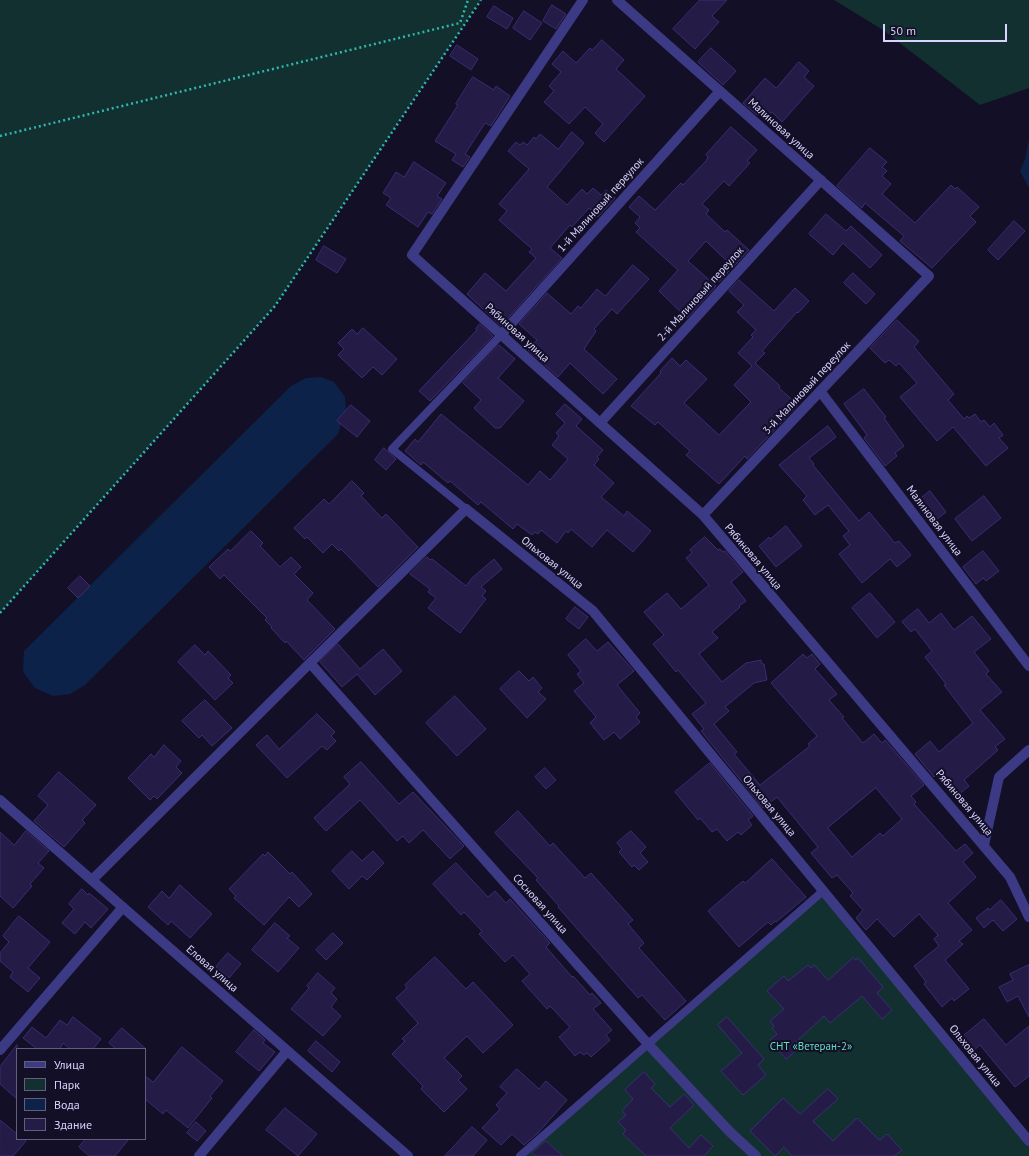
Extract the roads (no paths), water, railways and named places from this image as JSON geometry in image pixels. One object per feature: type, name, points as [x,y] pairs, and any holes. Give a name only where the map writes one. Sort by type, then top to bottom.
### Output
[{"type":"street","name":"Рябиновая улица","points":[[583,0],[412,255],[703,515],[1010,877],[1029,917]]},
{"type":"street","name":"Малиновая улица","points":[[618,0],[929,276]]},
{"type":"street","name":"1-й Малиновый переулок","points":[[501,335],[720,91]]},
{"type":"street","name":"2-й Малиновый переулок","points":[[600,423],[820,180]]},
{"type":"street","name":"3-й Малиновый переулок","points":[[703,515],[929,276]]},
{"type":"street","name":"Малиновая улица","points":[[820,391],[1029,666]]},
{"type":"street","points":[[92,880],[466,509]]},
{"type":"street","name":"Ольховая улица","points":[[466,509],[593,612],[1029,1141]]},
{"type":"street","name":"Сосновая улица","points":[[310,663],[648,1044],[730,1132],[756,1156]]},
{"type":"street","points":[[984,845],[999,777],[1029,750]]},
{"type":"street","name":"Еловая улица","points":[[0,800],[408,1156]]},
{"type":"street","points":[[0,1050],[123,907]]},
{"type":"street","points":[[199,1156],[287,1051]]},
{"type":"lane","points":[[466,509],[392,449],[501,335]]},
{"type":"lane","points":[[520,1156],[823,891]]},
{"type":"water","points":[[1029,138],[1029,188],[1020,171],[1025,159]]},
{"type":"water","points":[[321,377],[334,382],[345,397],[346,411],[338,434],[85,685],[70,694],[53,696],[35,688],[23,672],[24,651],[291,386],[306,378]]},
{"type":"park label","name":"СНТ «Ветеран-2»","points":[[811,1047]]}]
